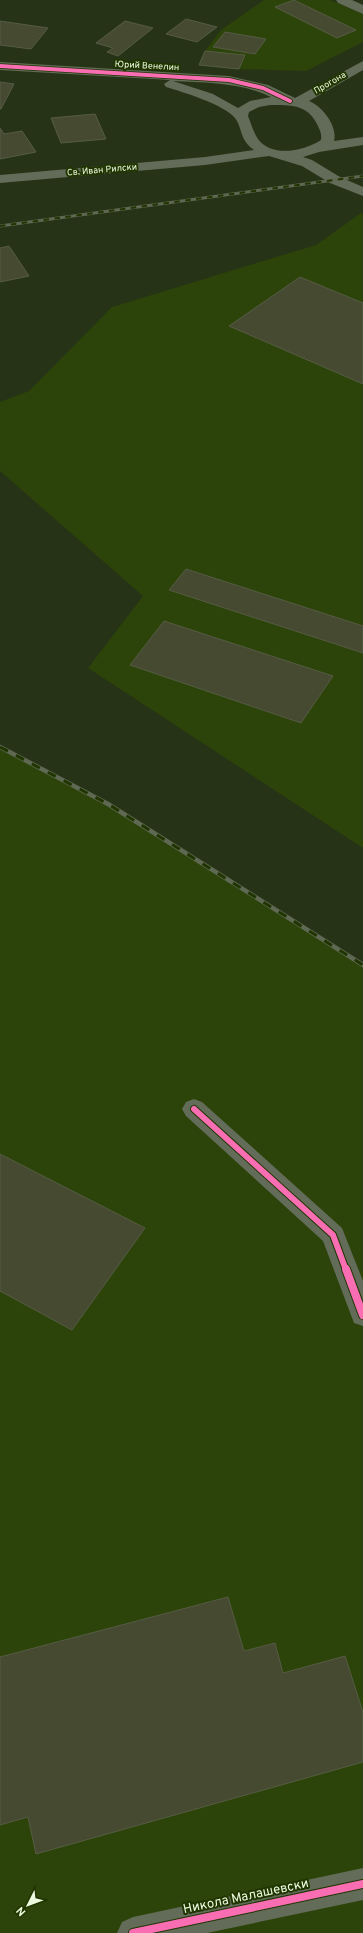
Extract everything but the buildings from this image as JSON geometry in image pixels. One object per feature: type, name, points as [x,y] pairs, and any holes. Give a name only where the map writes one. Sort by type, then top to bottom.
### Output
[{"type":"street","points":[[342,0],[363,10]]},
{"type":"street","name":"Прогона","points":[[294,102],[363,65]]},
{"type":"street","name":"Юрий Венелин","points":[[0,66],[230,80],[263,88],[294,102]]},
{"type":"street","name":"Юрий Венелин","points":[[137,75],[166,82],[205,95],[231,108],[241,116]]},
{"type":"street","points":[[319,169],[311,158],[315,149],[327,142],[328,132],[319,113],[312,107],[294,102],[270,101],[255,104],[243,110],[241,116],[254,143],[273,152],[298,159],[319,169],[335,180],[363,192]]},
{"type":"street","points":[[328,132],[363,140]]},
{"type":"street","name":"Св. Иван Рилски","points":[[205,161],[223,154],[251,138]]},
{"type":"street","points":[[273,152],[294,153],[363,140]]},
{"type":"street","name":"Св. Иван Рилски","points":[[0,179],[205,161],[273,152]]},
{"type":"street","points":[[194,1110],[333,1235],[363,1315]]},
{"type":"street","name":"Никола Малашевски","points":[[133,1933],[363,1884]]},
{"type":"shaded area","points":[[264,0],[330,0],[363,14],[363,42],[306,71],[239,69],[199,65],[205,51],[221,30]]},
{"type":"shaded area","points":[[361,213],[363,214],[363,848],[88,668],[143,596],[0,471],[0,402],[29,391],[112,307],[316,245]]},
{"type":"shaded area","points":[[0,747],[108,804],[363,963],[363,1933],[0,1933]]},
{"type":"railway","points":[[0,226],[363,176]]},
{"type":"railway","points":[[0,747],[108,804],[363,965]]},
{"type":"cycle path","points":[[0,66],[229,80],[263,88],[290,101]]},
{"type":"cycle path","points":[[194,1109],[333,1235],[363,1315]]},
{"type":"cycle path","points":[[133,1933],[363,1884]]}]
